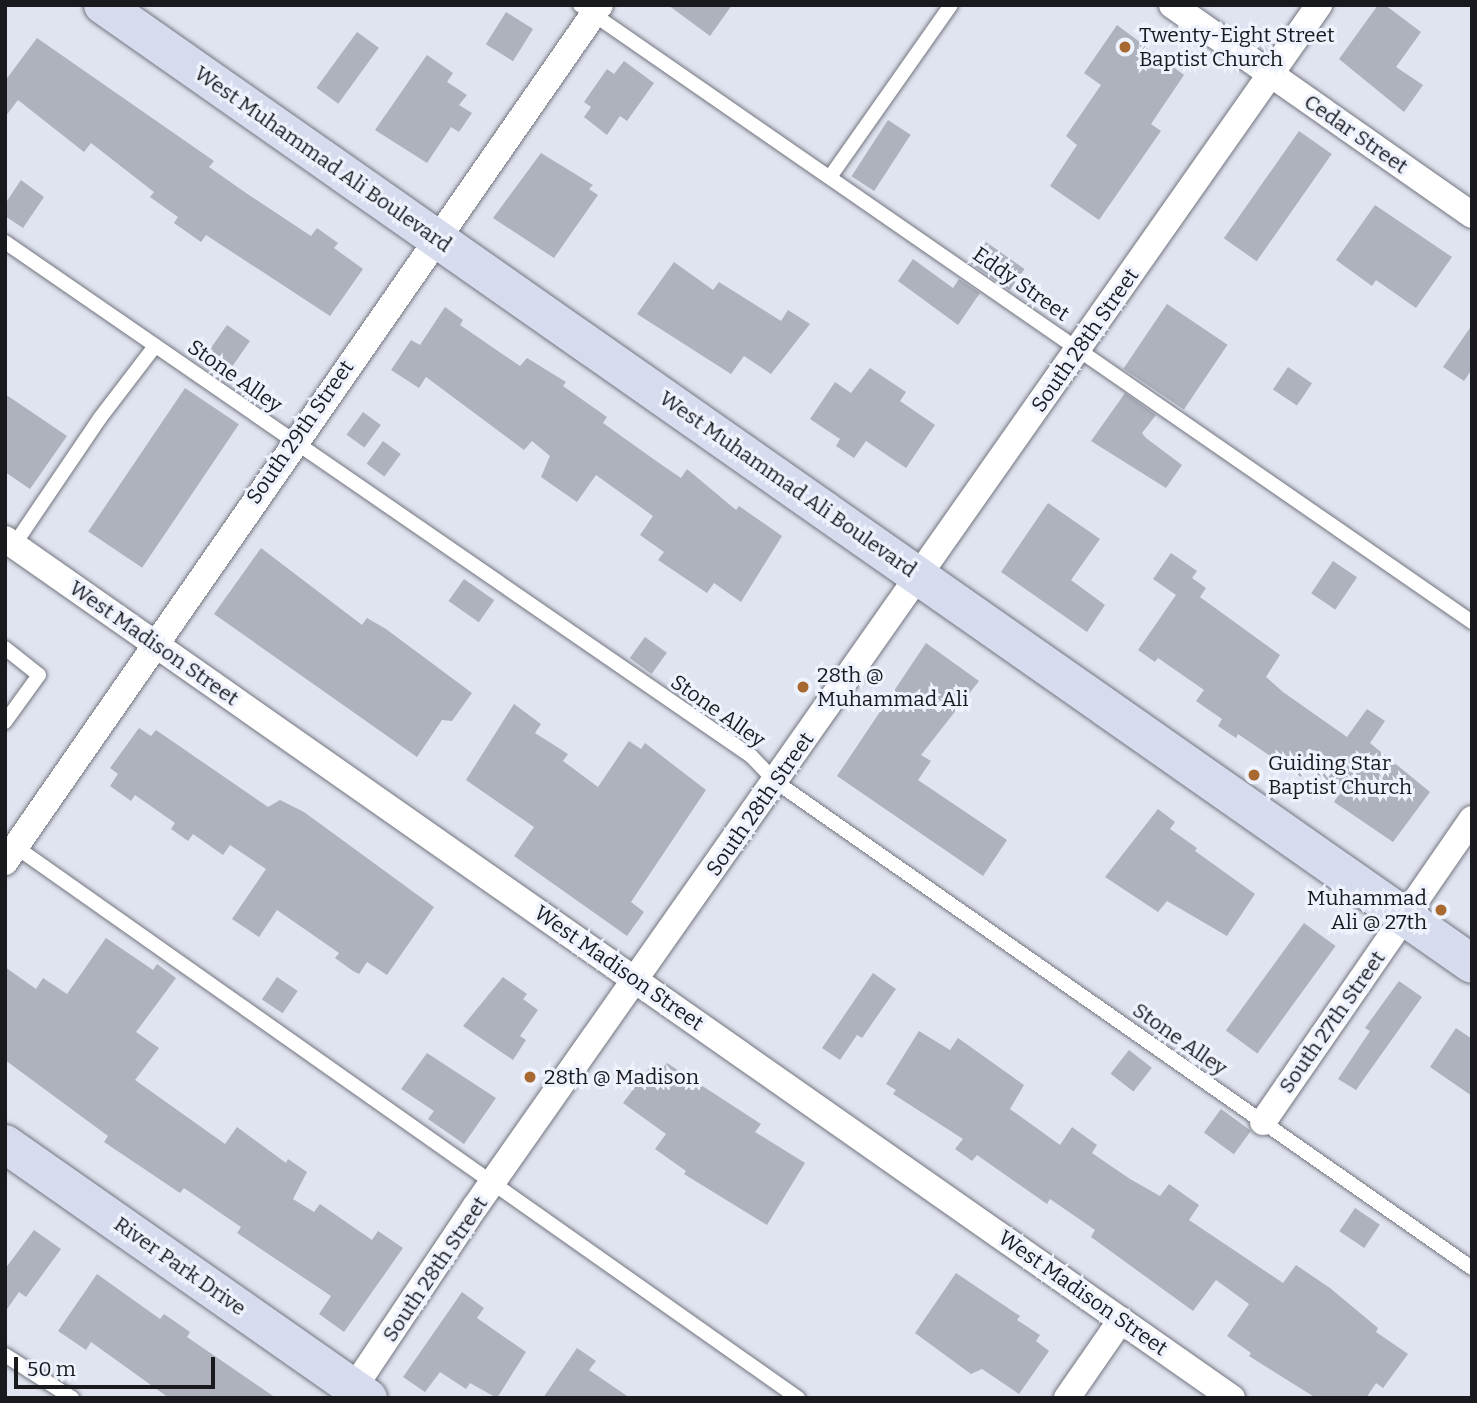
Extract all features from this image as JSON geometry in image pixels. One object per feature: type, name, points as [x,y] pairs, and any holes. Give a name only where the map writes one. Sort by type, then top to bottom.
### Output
[{"type":"main road","name":"West Muhammad Ali Boulevard","points":[[103,5],[1472,964]]},
{"type":"main road","name":"River Park Drive","points":[[5,1144],[357,1394]]},
{"type":"street","name":"Cedar Street","points":[[1172,5],[1472,215]]},
{"type":"street","name":"South 28th Street","points":[[357,1394],[492,1185],[1319,5]]},
{"type":"street","name":"South 29th Street","points":[[10,855],[592,8]]},
{"type":"street","name":"West Madison Street","points":[[10,542],[1232,1398]]},
{"type":"street","name":"South 27th Street","points":[[1263,1122],[1472,819]]},
{"type":"street","points":[[1067,1398],[1121,1320]]},
{"type":"lane","points":[[830,177],[951,5]]},
{"type":"lane","name":"Eddy Street","points":[[592,8],[830,177],[1472,622]]},
{"type":"lane","name":"Stone Alley","points":[[5,242],[751,755],[776,782],[1472,1268]]},
{"type":"lane","points":[[10,542],[155,346]]},
{"type":"lane","points":[[5,648],[39,675],[5,722]]},
{"type":"lane","points":[[10,855],[798,1398]]},
{"type":"lane","points":[[5,1355],[72,1398]]},
{"type":"building","points":[[668,5],[732,5],[710,36]]},
{"type":"building","points":[[1378,5],[1385,5],[1421,32],[1396,67],[1423,85],[1404,112],[1339,59]]},
{"type":"building","points":[[506,12],[533,29],[513,61],[486,44]]},
{"type":"building","points":[[1117,25],[1184,75],[1151,124],[1161,131],[1099,220],[1050,186],[1077,145],[1066,136],[1101,85],[1084,73]]},
{"type":"building","points":[[357,32],[379,48],[338,104],[316,88]]},
{"type":"building","points":[[37,38],[214,161],[209,167],[246,193],[311,236],[317,228],[338,243],[334,248],[363,269],[330,316],[206,235],[201,242],[174,223],[178,217],[150,197],[154,192],[91,143],[84,152],[18,100],[5,117],[5,81]]},
{"type":"building","points":[[427,55],[453,73],[447,82],[467,95],[459,105],[472,113],[459,132],[451,127],[427,163],[375,130]]},
{"type":"building","points":[[624,61],[654,83],[627,121],[620,116],[607,135],[584,117],[591,107],[584,102],[607,69],[614,74]]},
{"type":"building","points":[[888,120],[911,135],[874,191],[852,176]]},
{"type":"building","points":[[1299,131],[1332,154],[1257,261],[1224,238]]},
{"type":"building","points":[[541,153],[593,185],[589,189],[598,195],[554,258],[493,218]]},
{"type":"building","points":[[21,180],[44,197],[23,228],[5,216],[5,204]]},
{"type":"building","points":[[1375,205],[1452,257],[1416,308],[1376,280],[1372,286],[1336,260]]},
{"type":"building","points":[[986,242],[1025,269],[1010,290],[971,263]]},
{"type":"building","points":[[913,259],[953,288],[959,279],[980,293],[958,325],[898,281]]},
{"type":"building","points":[[674,262],[713,290],[719,282],[781,321],[788,310],[810,324],[771,374],[744,356],[731,374],[637,314]]},
{"type":"building","points":[[1167,304],[1228,345],[1184,409],[1123,369]]},
{"type":"building","points":[[445,307],[463,320],[460,325],[520,366],[527,358],[566,382],[563,386],[607,417],[603,423],[681,478],[687,469],[736,510],[739,506],[782,536],[741,602],[714,583],[707,593],[658,560],[664,552],[640,535],[653,516],[596,475],[577,502],[541,477],[550,456],[532,441],[524,450],[426,377],[419,388],[391,370],[411,340],[420,345]]},
{"type":"building","points":[[227,325],[250,341],[233,366],[210,350]]},
{"type":"building","points":[[1472,325],[1472,369],[1464,381],[1443,367]]},
{"type":"building","points":[[1288,367],[1312,383],[1297,406],[1273,389]]},
{"type":"building","points":[[870,368],[906,392],[900,401],[935,425],[906,468],[866,441],[854,458],[836,446],[840,439],[810,419],[835,382],[851,393]]},
{"type":"building","points":[[185,388],[239,424],[142,568],[88,531]]},
{"type":"building","points":[[1125,393],[1156,415],[1142,433],[1182,465],[1166,488],[1091,441]]},
{"type":"building","points":[[5,394],[67,436],[30,489],[5,472]]},
{"type":"building","points":[[363,412],[381,425],[364,448],[347,435]]},
{"type":"building","points":[[383,441],[401,454],[384,477],[367,464]]},
{"type":"building","points":[[1048,503],[1100,539],[1071,580],[1105,605],[1087,632],[1001,572]]},
{"type":"building","points":[[261,548],[362,625],[367,618],[386,629],[472,693],[452,721],[442,720],[417,757],[214,614]]},
{"type":"building","points":[[1171,553],[1197,571],[1192,578],[1206,588],[1200,597],[1280,655],[1266,677],[1283,692],[1347,737],[1367,709],[1385,721],[1370,743],[1430,792],[1393,842],[1334,802],[1342,790],[1307,768],[1301,777],[1238,734],[1236,738],[1218,726],[1222,719],[1196,701],[1204,690],[1158,658],[1155,662],[1138,650],[1176,595],[1153,579]]},
{"type":"building","points":[[1333,561],[1357,577],[1335,610],[1311,593]]},
{"type":"building","points":[[464,579],[494,600],[479,622],[449,601]]},
{"type":"building","points":[[645,637],[667,653],[652,674],[630,658]]},
{"type":"building","points":[[926,643],[979,681],[921,755],[931,761],[918,780],[1007,840],[983,876],[837,776]]},
{"type":"building","points":[[514,704],[541,724],[535,733],[568,754],[563,761],[598,787],[629,741],[641,749],[645,743],[706,790],[631,902],[644,912],[627,936],[514,856],[534,827],[466,780]]},
{"type":"building","points":[[139,728],[151,736],[156,730],[268,807],[280,800],[304,812],[434,907],[387,975],[367,962],[359,974],[353,971],[335,958],[339,953],[277,910],[259,937],[232,919],[266,869],[230,845],[223,855],[193,834],[188,841],[171,829],[175,823],[135,795],[131,801],[110,786],[118,774],[110,768]]},
{"type":"building","points":[[1158,809],[1175,822],[1170,829],[1197,848],[1195,851],[1255,894],[1227,936],[1167,901],[1158,912],[1105,877]]},
{"type":"building","points":[[1304,923],[1336,946],[1257,1054],[1226,1031]]},
{"type":"building","points":[[106,938],[153,970],[157,964],[176,978],[136,1032],[159,1048],[135,1080],[225,1144],[237,1127],[286,1163],[288,1159],[307,1172],[293,1199],[314,1212],[320,1204],[372,1240],[378,1231],[403,1248],[344,1332],[319,1314],[331,1296],[237,1233],[241,1227],[184,1188],[180,1193],[104,1142],[108,1136],[5,1060],[5,967],[36,989],[43,978],[67,994]]},
{"type":"building","points":[[873,973],[896,989],[862,1038],[857,1035],[840,1060],[822,1048]]},
{"type":"building","points":[[277,977],[298,991],[283,1013],[262,999]]},
{"type":"building","points":[[503,977],[527,994],[523,999],[538,1010],[520,1036],[526,1040],[513,1060],[463,1026]]},
{"type":"building","points":[[1399,981],[1422,997],[1356,1090],[1338,1079],[1370,1031],[1365,1028]]},
{"type":"building","points":[[1456,1028],[1472,1039],[1472,1096],[1430,1067]]},
{"type":"building","points":[[919,1031],[950,1050],[958,1038],[1024,1085],[1010,1109],[1060,1145],[1072,1127],[1097,1145],[1092,1153],[1130,1179],[1160,1196],[1169,1184],[1199,1205],[1189,1220],[1283,1283],[1296,1265],[1330,1288],[1378,1328],[1376,1332],[1408,1354],[1383,1388],[1376,1383],[1366,1398],[1316,1398],[1249,1356],[1251,1353],[1227,1336],[1249,1304],[1216,1280],[1193,1311],[1091,1237],[1095,1230],[1050,1199],[1047,1204],[977,1155],[972,1161],[955,1149],[963,1139],[893,1094],[896,1090],[886,1084]]},
{"type":"building","points":[[1129,1050],[1152,1068],[1133,1091],[1111,1074]]},
{"type":"building","points":[[427,1053],[496,1098],[464,1144],[428,1119],[434,1111],[401,1089]]},
{"type":"building","points":[[667,1063],[761,1124],[755,1132],[805,1163],[767,1225],[684,1174],[686,1171],[655,1149],[666,1134],[623,1103],[652,1064],[661,1070]]},
{"type":"building","points":[[1221,1109],[1251,1131],[1234,1154],[1204,1132]]},
{"type":"building","points":[[1355,1208],[1380,1225],[1364,1248],[1339,1231]]},
{"type":"building","points":[[34,1230],[61,1249],[26,1297],[19,1292],[5,1312],[5,1269]]},
{"type":"building","points":[[956,1273],[1020,1316],[1017,1320],[1040,1335],[1036,1341],[1049,1351],[1019,1394],[982,1369],[971,1374],[915,1333]]},
{"type":"building","points":[[97,1274],[160,1319],[164,1314],[190,1332],[187,1337],[276,1398],[169,1398],[91,1342],[86,1350],[58,1331]]},
{"type":"building","points":[[462,1292],[484,1308],[477,1318],[526,1352],[497,1398],[470,1383],[466,1389],[440,1372],[425,1392],[403,1377]]},
{"type":"building","points":[[577,1348],[596,1361],[589,1370],[630,1398],[543,1398]]},
{"type":"place","name":"Twenty-Eight Street Baptist Church","points":[[1125,47]]},
{"type":"place","name":"28th @ Muhammad Ali","points":[[803,687]]},
{"type":"place","name":"Guiding Star Baptist Church","points":[[1254,775]]},
{"type":"place","name":"Muhammad Ali @ 27th","points":[[1441,910]]},
{"type":"place","name":"28th @ Madison","points":[[530,1077]]}]
